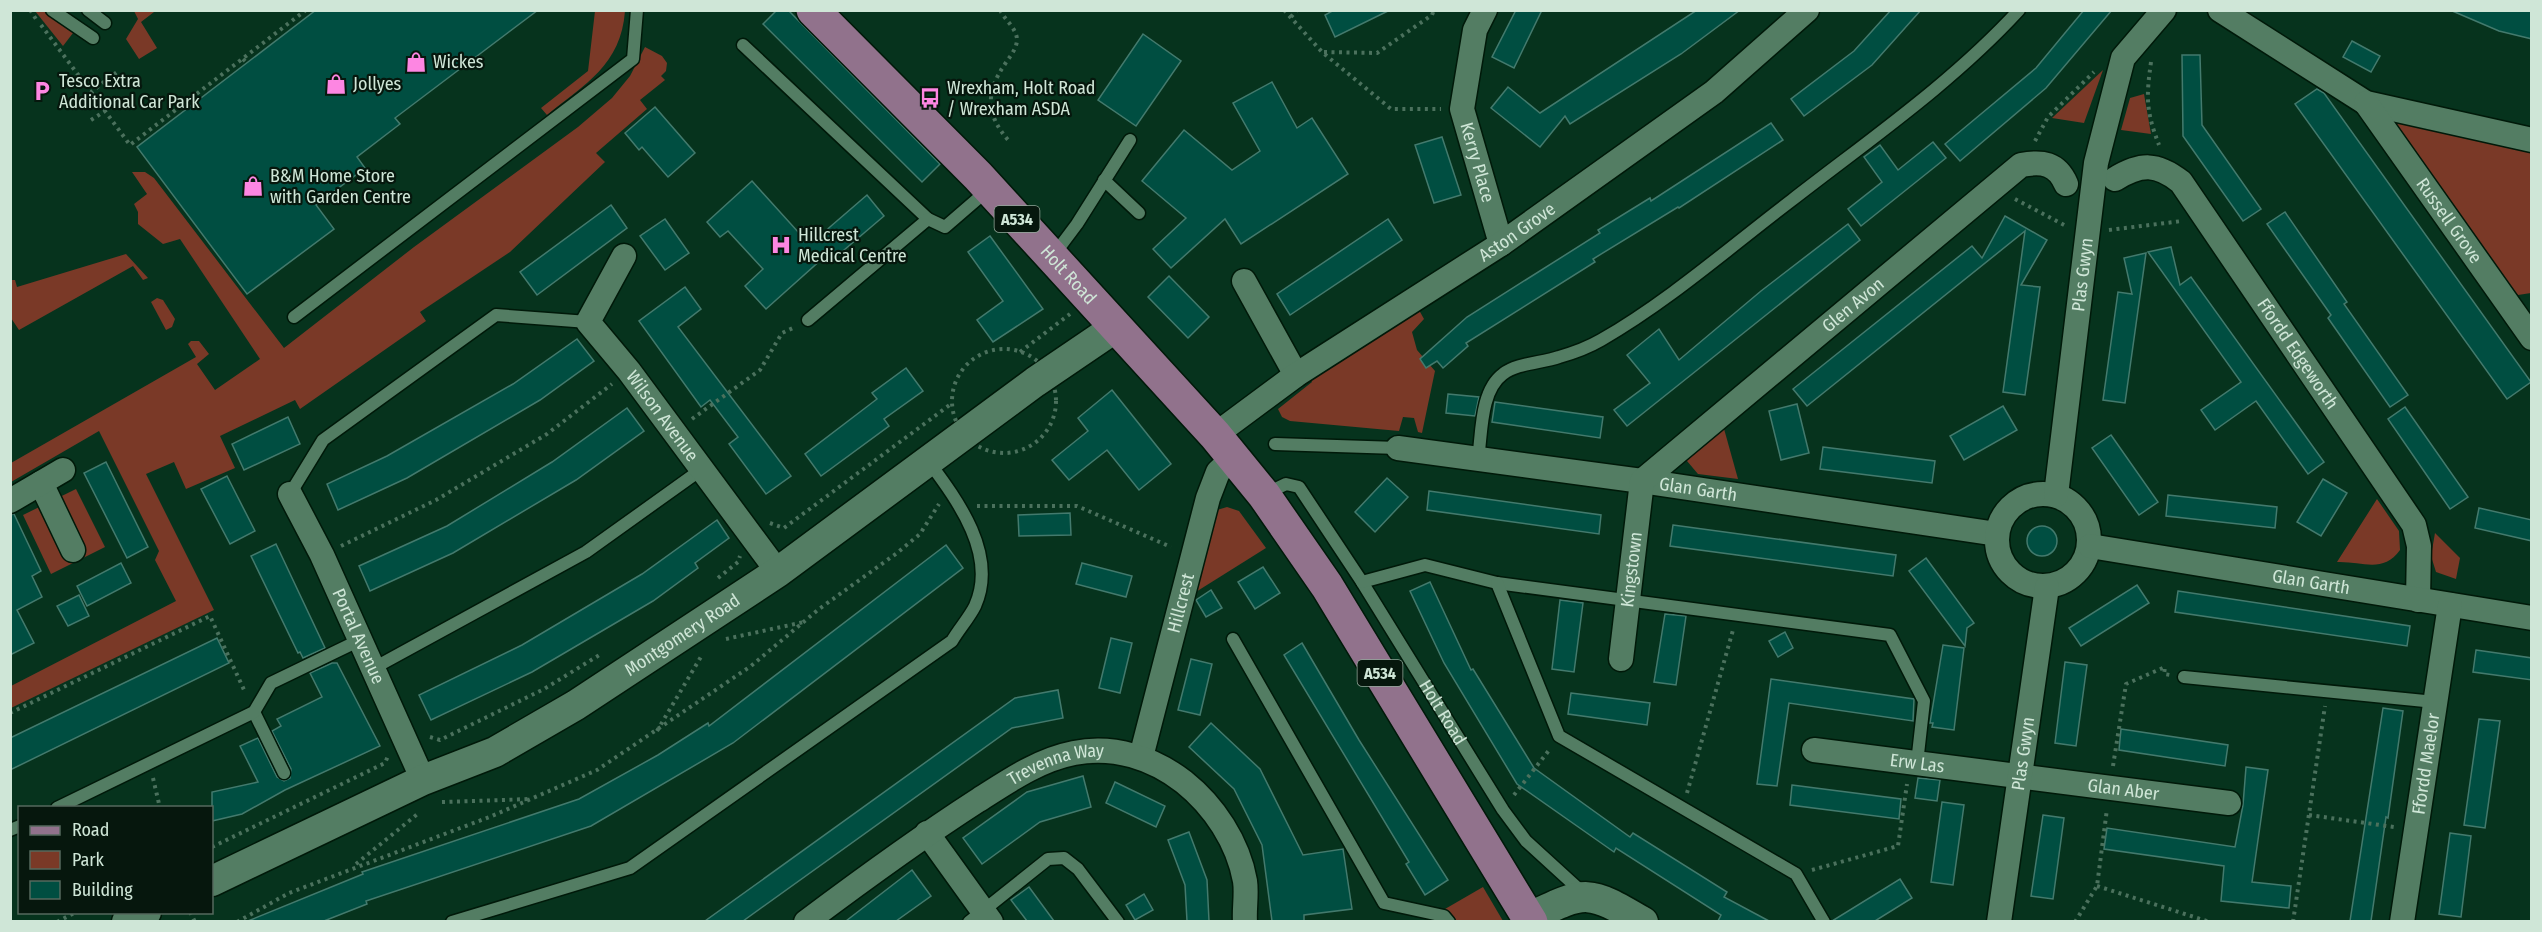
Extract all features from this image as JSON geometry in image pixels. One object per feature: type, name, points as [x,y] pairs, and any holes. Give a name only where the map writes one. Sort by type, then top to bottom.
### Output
[{"type":"main road","name":"Holt Road","points":[[813,10],[990,189],[1225,446],[1264,495],[1327,586],[1530,920]]},
{"type":"street","name":"Kerry Place","points":[[1485,10],[1474,30],[1462,109],[1501,244]]},
{"type":"street","name":"Aston Grove","points":[[1225,446],[1296,375],[1501,244],[1714,92],[1807,10]]},
{"type":"street","points":[[2123,58],[2164,10]]},
{"type":"street","name":"Russell Grove","points":[[2220,10],[2366,102],[2532,140]]},
{"type":"street","name":"Plas Gwyn","points":[[2056,495],[2096,163],[2123,58]]},
{"type":"street","name":"Russell Grove","points":[[2366,102],[2532,338]]},
{"type":"street","points":[[2021,165],[2049,165],[2061,172],[2066,184]]},
{"type":"street","name":"Glen Avon","points":[[1642,481],[2021,165]]},
{"type":"street","name":"Ffordd Edgeworth","points":[[2115,179],[2130,170],[2147,167],[2165,170],[2181,182],[2414,525],[2419,546],[2418,600]]},
{"type":"street","points":[[588,322],[624,256]]},
{"type":"street","points":[[1244,281],[1296,375]]},
{"type":"street","name":"Wilson Avenue","points":[[588,322],[629,371],[778,573]]},
{"type":"street","name":"Montgomery Road","points":[[213,881],[427,791],[576,705],[778,573],[1035,382],[1116,327]]},
{"type":"street","name":"Hillcrest","points":[[1141,757],[1208,498],[1225,446]]},
{"type":"street","name":"Glan Garth","points":[[1398,448],[1642,481],[1997,534]]},
{"type":"street","points":[[10,501],[63,470]]},
{"type":"street","name":"Kingstown","points":[[1621,659],[1642,481]]},
{"type":"street","points":[[41,483],[74,550]]},
{"type":"street","points":[[2040,493],[2056,495],[2068,500],[2086,520],[2090,546],[2085,561],[2076,574],[2062,583],[2047,587],[2033,586],[2009,572],[1999,555],[1997,534],[2006,513],[2025,497],[2040,493]]},
{"type":"street","name":"Portal Avenue","points":[[290,494],[322,555],[427,791]]},
{"type":"street","name":"Glan Garth","points":[[2090,546],[2532,618]]},
{"type":"street","name":"Plas Gwyn","points":[[1999,921],[2047,587]]},
{"type":"street","name":"Ffordd Maelor","points":[[2402,921],[2450,605]]},
{"type":"street","name":"Erw Las","points":[[1814,750],[2019,776]]},
{"type":"street","name":"Trevenna Way","points":[[806,921],[927,833],[1022,772],[1075,753],[1111,751],[1141,757],[1173,773],[1199,794],[1220,821],[1236,849],[1245,882],[1245,921]]},
{"type":"street","name":"Glan Aber","points":[[2019,776],[2229,803]]},
{"type":"street","points":[[927,833],[981,918]]},
{"type":"street","points":[[1530,920],[1561,902],[1585,895],[1606,900],[1643,921]]},
{"type":"street","points":[[127,921],[142,914]]},
{"type":"lane","points":[[52,10],[93,38]]},
{"type":"lane","points":[[88,10],[105,23]]},
{"type":"lane","points":[[294,317],[633,58],[637,10]]},
{"type":"lane","points":[[1478,459],[1487,401],[1492,384],[1502,374],[1580,349],[1600,340],[1695,274],[1934,91],[2019,10]]},
{"type":"lane","points":[[743,45],[928,219],[945,226],[990,189]]},
{"type":"lane","points":[[1052,257],[1130,140]]},
{"type":"lane","points":[[1104,180],[1139,213]]},
{"type":"lane","points":[[808,320],[928,219]]},
{"type":"lane","points":[[290,494],[323,440],[496,315],[588,322]]},
{"type":"lane","points":[[1275,444],[1398,448]]},
{"type":"lane","points":[[452,921],[630,868],[952,641],[975,605],[983,563],[961,506],[929,462]]},
{"type":"lane","points":[[372,669],[586,552],[702,469]]},
{"type":"lane","name":"Holt Road","points":[[1264,495],[1286,484],[1299,487],[1362,582],[1503,810],[1526,841],[1585,895]]},
{"type":"lane","points":[[1362,582],[1425,565],[1497,583],[1890,635],[1924,701],[1913,762]]},
{"type":"lane","points":[[1497,583],[1560,736],[1796,874],[1824,921]]},
{"type":"lane","points":[[1233,639],[1384,903],[1444,916],[1449,921]]},
{"type":"lane","points":[[59,806],[254,712],[271,683],[360,640]]},
{"type":"lane","points":[[2184,677],[2435,702]]},
{"type":"lane","points":[[254,712],[284,773]]},
{"type":"lane","points":[[981,918],[1048,859],[1064,858],[1078,869],[1118,921]]},
{"type":"path","points":[[30,10],[130,145],[306,10]]},
{"type":"path","points":[[1000,10],[1017,37],[1016,48],[1002,68],[991,94],[991,114],[1009,141]]},
{"type":"path","points":[[1284,10],[1322,52],[1391,108],[1462,109]]},
{"type":"path","points":[[1291,17],[1297,10]]},
{"type":"path","points":[[1322,52],[1377,53],[1432,15],[1434,10]]},
{"type":"path","points":[[290,23],[293,28]]},
{"type":"path","points":[[2152,57],[2146,99],[2151,124],[2163,154],[2181,182]]},
{"type":"path","points":[[243,58],[247,63]]},
{"type":"path","points":[[2021,165],[2048,117],[2106,61],[2123,58]]},
{"type":"path","points":[[91,92],[117,72]]},
{"type":"path","points":[[176,110],[179,115]]},
{"type":"path","points":[[91,120],[105,111]]},
{"type":"path","points":[[711,583],[738,562],[746,530],[759,520],[784,528],[951,404],[954,385],[971,361],[994,350],[1020,352],[1090,299]]},
{"type":"path","points":[[673,431],[760,370],[782,333],[808,320]]},
{"type":"path","points":[[322,555],[436,500],[547,434],[629,371]]},
{"type":"path","points":[[237,921],[289,893],[534,798],[597,770],[751,666],[804,622],[920,534],[949,488]]},
{"type":"path","points":[[961,506],[1077,506],[1194,557]]},
{"type":"path","points":[[1683,810],[1737,615]]},
{"type":"path","points":[[10,713],[210,616],[254,712]]},
{"type":"path","points":[[720,640],[804,622]]},
{"type":"path","points":[[213,847],[385,763],[398,726],[440,740],[544,689],[604,652]]},
{"type":"path","points":[[656,732],[704,652]]},
{"type":"path","points":[[2075,921],[2097,886],[2109,788],[2126,684],[2165,667],[2164,674],[2184,677]]},
{"type":"path","points":[[2293,921],[2327,691]]},
{"type":"path","points":[[1503,810],[1560,736]]},
{"type":"path","points":[[150,762],[160,806]]},
{"type":"path","points":[[1796,874],[1898,846],[1913,762]]},
{"type":"path","points":[[427,791],[534,798]]},
{"type":"path","points":[[353,867],[423,810]]},
{"type":"path","points":[[2308,815],[2416,830]]},
{"type":"path","points":[[2097,886],[2210,921]]},
{"type":"path","points":[[57,921],[72,914]]},
{"type":"green space","points":[[35,11],[45,11],[73,33],[63,46]]},
{"type":"green space","points":[[134,11],[154,12],[141,22],[157,48],[139,59],[126,39],[138,19]]},
{"type":"green space","points":[[595,11],[625,11],[622,30],[616,46],[599,72],[547,115],[541,108],[588,71]]},
{"type":"green space","points":[[645,47],[662,56],[667,63],[666,71],[661,76],[665,80],[640,100],[647,109],[596,153],[605,162],[510,252],[420,312],[426,321],[300,409],[295,400],[220,436],[235,468],[186,489],[174,462],[146,474],[214,610],[11,708],[11,686],[176,601],[155,560],[159,551],[99,431],[11,482],[11,463],[196,357],[188,344],[191,341],[199,341],[209,354],[197,364],[215,390],[260,359],[180,239],[163,244],[138,224],[138,212],[134,204],[147,194],[132,172],[145,172],[154,178],[284,348],[414,247],[578,127],[612,98],[630,76]]},
{"type":"green space","points":[[2103,70],[2084,123],[2052,118]]},
{"type":"green space","points":[[2144,94],[2151,134],[2121,130],[2130,98]]},
{"type":"green space","points":[[2380,109],[2531,147],[2531,293],[2518,295],[2509,289]]},
{"type":"green space","points":[[126,254],[148,278],[143,280],[133,266],[19,330],[11,318],[11,280],[15,280],[17,287]]},
{"type":"green space","points":[[157,298],[163,300],[175,319],[172,327],[166,330],[151,302]]},
{"type":"green space","points":[[1414,301],[1424,319],[1412,332],[1417,350],[1435,371],[1422,433],[1418,432],[1414,418],[1403,417],[1399,431],[1290,421],[1282,417],[1278,409],[1312,382],[1306,368]]},
{"type":"green space","points":[[1721,418],[1738,479],[1698,474],[1687,461],[1688,453]]},
{"type":"green space","points":[[76,489],[105,547],[51,574],[23,515]]},
{"type":"green space","points":[[2377,499],[2399,531],[2400,550],[2386,562],[2379,564],[2337,562]]},
{"type":"green space","points":[[1227,507],[1239,511],[1266,548],[1191,595],[1217,510]]},
{"type":"green space","points":[[2435,533],[2460,558],[2456,579],[2436,572],[2431,556]]},
{"type":"green space","points":[[1483,887],[1503,921],[1456,921],[1445,909]]},
{"type":"building","points":[[316,10],[538,10],[395,118],[400,124],[357,157],[365,168],[316,205],[334,229],[247,294],[137,147]]},
{"type":"building","points":[[777,10],[788,10],[940,164],[922,182],[763,24]]},
{"type":"building","points":[[1334,10],[1390,10],[1335,37],[1325,15]]},
{"type":"building","points":[[1516,10],[1542,10],[1514,68],[1492,57]]},
{"type":"building","points":[[1697,10],[1740,10],[1681,54],[1570,124],[1565,116],[1540,147],[1491,108],[1508,87],[1540,113]]},
{"type":"building","points":[[1891,10],[1921,10],[1872,65],[1804,116],[1791,99],[1854,51]]},
{"type":"building","points":[[2084,10],[2112,10],[2046,88],[1960,161],[1945,144],[2036,68]]},
{"type":"building","points":[[2450,10],[2532,10],[2532,39],[2499,31]]},
{"type":"building","points":[[1143,34],[1181,61],[1136,126],[1098,100]]},
{"type":"building","points":[[2352,41],[2380,56],[2371,72],[2343,57]]},
{"type":"building","points":[[2182,55],[2200,55],[2202,125],[2261,209],[2243,221],[2183,136]]},
{"type":"building","points":[[1272,82],[1297,128],[1312,118],[1348,174],[1241,244],[1225,219],[1171,268],[1153,249],[1186,218],[1142,181],[1184,130],[1232,170],[1260,151],[1233,103]]},
{"type":"building","points":[[2317,89],[2324,93],[2531,382],[2507,399],[2295,104]]},
{"type":"building","points":[[655,107],[695,153],[668,177],[642,147],[639,150],[625,133]]},
{"type":"building","points":[[1771,123],[1783,140],[1679,208],[1593,259],[1595,262],[1466,343],[1468,346],[1443,368],[1437,361],[1426,368],[1420,359],[1467,317],[1600,233],[1598,230],[1650,198],[1651,201]]},
{"type":"building","points":[[1442,137],[1461,195],[1434,203],[1415,145]]},
{"type":"building","points":[[1933,142],[1946,158],[1861,226],[1848,209],[1882,182],[1864,157],[1880,145],[1898,170]]},
{"type":"building","name":"Hillcrest Medical Centre","points":[[752,181],[799,233],[805,227],[816,239],[867,195],[884,216],[837,256],[832,250],[766,309],[745,286],[763,269],[728,231],[720,237],[707,222]]},
{"type":"building","points":[[611,205],[627,228],[537,295],[520,272]]},
{"type":"building","points":[[2285,212],[2347,302],[2344,304],[2408,395],[2390,407],[2328,318],[2331,315],[2267,224]]},
{"type":"building","points":[[2005,216],[2047,240],[2021,285],[2040,287],[2025,395],[2003,392],[2025,231],[1807,406],[1793,389],[1972,246],[1982,258]]},
{"type":"building","points":[[665,219],[689,253],[665,270],[640,236]]},
{"type":"building","points":[[1388,219],[1402,240],[1290,315],[1277,294]]},
{"type":"building","points":[[1848,224],[1860,240],[1627,426],[1614,410],[1650,383],[1627,355],[1659,329],[1679,360],[1761,291]]},
{"type":"building","points":[[990,236],[1043,309],[993,342],[977,320],[1003,301],[968,252]]},
{"type":"building","points":[[2171,247],[2180,285],[2191,277],[2324,462],[2308,474],[2256,401],[2215,430],[2201,410],[2241,382],[2148,252]]},
{"type":"building","points":[[2146,253],[2125,403],[2103,400],[2118,292],[2132,294],[2124,258]]},
{"type":"building","points":[[1169,276],[1209,317],[1188,338],[1148,297]]},
{"type":"building","points":[[685,287],[701,309],[678,327],[791,476],[766,494],[729,444],[738,437],[710,400],[701,407],[639,321]]},
{"type":"building","points":[[577,339],[594,361],[540,400],[407,478],[338,510],[327,484],[387,456],[513,384]]},
{"type":"building","points":[[906,368],[923,391],[884,419],[889,426],[821,476],[805,454],[877,399],[872,393]]},
{"type":"building","points":[[1112,390],[1171,464],[1139,490],[1107,450],[1069,480],[1052,460],[1088,431],[1078,418]]},
{"type":"building","points":[[1448,394],[1479,397],[1475,416],[1446,413]]},
{"type":"building","points":[[1495,402],[1603,417],[1600,438],[1492,422]]},
{"type":"building","points":[[1797,404],[1809,453],[1781,460],[1769,411]]},
{"type":"building","points":[[2003,406],[2017,430],[1964,460],[1950,436]]},
{"type":"building","points":[[2405,407],[2468,497],[2450,509],[2388,419]]},
{"type":"building","points":[[627,408],[644,431],[576,480],[453,553],[370,591],[359,566],[447,526],[552,462]]},
{"type":"building","points":[[288,417],[300,444],[244,470],[232,444]]},
{"type":"building","points":[[2111,435],[2158,502],[2139,515],[2092,448]]},
{"type":"building","points":[[1823,447],[1935,461],[1932,483],[1820,469]]},
{"type":"building","points":[[106,462],[148,547],[127,558],[84,473]]},
{"type":"building","points":[[227,476],[255,531],[230,544],[201,489]]},
{"type":"building","points":[[1387,478],[1408,497],[1375,532],[1355,512]]},
{"type":"building","points":[[2323,479],[2347,493],[2321,536],[2297,522]]},
{"type":"building","points":[[1429,491],[1601,515],[1599,534],[1427,510]]},
{"type":"building","points":[[2168,495],[2277,507],[2275,528],[2166,516]]},
{"type":"building","points":[[2479,508],[2532,520],[2532,541],[2475,528]]},
{"type":"building","points":[[1070,513],[1071,535],[1019,536],[1018,515]]},
{"type":"building","points":[[14,514],[41,571],[32,576],[42,597],[17,610],[34,643],[10,655],[10,515]]},
{"type":"building","points":[[717,520],[729,538],[695,563],[698,568],[653,601],[532,672],[431,720],[419,695],[522,645],[642,574]]},
{"type":"building","points":[[1673,525],[1896,555],[1893,576],[1670,546]]},
{"type":"building","points":[[2042,526],[2048,527],[2056,535],[2056,547],[2048,555],[2042,556],[2036,555],[2028,547],[2027,541],[2028,535],[2036,527]]},
{"type":"building","points":[[276,544],[325,648],[303,658],[300,652],[298,653],[251,556]]},
{"type":"building","points":[[946,545],[963,568],[733,743],[591,826],[366,901],[367,904],[324,921],[248,921],[363,874],[362,872],[579,799],[658,755],[708,723],[709,726]]},
{"type":"building","points":[[1926,558],[1974,623],[1967,628],[1965,646],[1909,571]]},
{"type":"building","points":[[121,563],[131,583],[87,606],[77,586]]},
{"type":"building","points":[[1082,563],[1132,576],[1126,597],[1076,584]]},
{"type":"building","points":[[1263,567],[1280,593],[1255,609],[1238,582]]},
{"type":"building","points":[[1430,582],[1471,670],[1473,669],[1534,768],[1630,837],[1633,833],[1727,892],[1724,897],[1769,921],[1718,921],[1721,915],[1616,848],[1614,852],[1517,784],[1444,663],[1410,591]]},
{"type":"building","points":[[2137,585],[2149,603],[2081,646],[2069,628]]},
{"type":"building","points":[[1211,590],[1222,608],[1206,617],[1196,600]]},
{"type":"building","points":[[2178,591],[2410,626],[2407,646],[2175,612]]},
{"type":"building","points":[[79,595],[89,616],[68,626],[57,606]]},
{"type":"building","points":[[1560,600],[1583,603],[1574,672],[1552,669]]},
{"type":"building","points":[[1665,614],[1686,616],[1676,685],[1654,682]]},
{"type":"building","points":[[1785,632],[1793,648],[1778,657],[1769,641]]},
{"type":"building","points":[[217,638],[229,663],[10,770],[10,738]]},
{"type":"building","points":[[1111,638],[1132,643],[1120,693],[1099,688]]},
{"type":"building","points":[[1302,643],[1359,740],[1448,880],[1425,895],[1406,864],[1409,862],[1284,655]]},
{"type":"building","points":[[1943,645],[1964,648],[1954,730],[1932,727],[1933,723],[1930,723]]},
{"type":"building","points":[[2476,650],[2532,658],[2532,680],[2473,672]]},
{"type":"building","points":[[1191,659],[1212,664],[1200,715],[1178,710]]},
{"type":"building","points":[[2065,662],[2087,665],[2076,746],[2055,743]]},
{"type":"building","points":[[337,663],[380,746],[285,790],[242,814],[213,821],[212,792],[258,782],[240,746],[258,738],[277,777],[284,781],[290,778],[291,769],[272,731],[281,726],[277,719],[322,697],[310,673]]},
{"type":"building","points":[[1771,679],[1914,699],[1913,721],[1789,703],[1777,786],[1757,784]]},
{"type":"building","points":[[1058,690],[1063,718],[1012,728],[743,921],[705,921],[1015,698]]},
{"type":"building","points":[[1571,693],[1650,703],[1647,725],[1568,714]]},
{"type":"building","points":[[2383,708],[2403,711],[2388,818],[2386,817],[2371,921],[2350,921]]},
{"type":"building","points":[[2479,719],[2500,721],[2485,828],[2464,825]]},
{"type":"building","points":[[1211,723],[1260,769],[1303,855],[1343,849],[1352,909],[1304,915],[1304,921],[1272,921],[1262,845],[1234,789],[1189,747]]},
{"type":"building","points":[[2121,729],[2228,745],[2225,766],[2119,750]]},
{"type":"building","points":[[2246,767],[2268,770],[2252,882],[2291,886],[2289,908],[2221,901],[2224,866],[2104,849],[2107,828],[2235,847],[2243,805]]},
{"type":"building","points":[[1083,776],[1091,807],[1040,822],[982,864],[963,838],[1027,792]]},
{"type":"building","points":[[1918,778],[1940,780],[1937,801],[1915,798]]},
{"type":"building","points":[[1115,782],[1165,806],[1156,827],[1106,803]]},
{"type":"building","points":[[1792,785],[1901,799],[1899,819],[1790,805]]},
{"type":"building","points":[[1942,802],[1964,805],[1953,885],[1931,882]]},
{"type":"building","points":[[2043,815],[2064,818],[2053,899],[2031,896]]},
{"type":"building","points":[[1189,832],[1207,880],[1209,921],[1187,921],[1185,885],[1168,840]]},
{"type":"building","points":[[2450,833],[2471,836],[2461,917],[2439,914]]},
{"type":"building","points":[[912,870],[931,896],[896,921],[846,921]]},
{"type":"building","points":[[1900,879],[1912,898],[1875,921],[1832,921]]},
{"type":"building","points":[[1029,887],[1054,921],[1027,921],[1011,900]]},
{"type":"building","points":[[1144,894],[1153,910],[1135,920],[1126,905]]},
{"type":"place","name":"Wickes","points":[[416,62]]},
{"type":"place","name":"Jollyes","points":[[336,84]]},
{"type":"place","name":"Tesco Extra Additional Car Park","points":[[42,91]]},
{"type":"place","name":"Wrexham, Holt Road / Wrexham ASDA","points":[[930,98]]},
{"type":"place","name":"B&M Home Store with Garden Centre","points":[[253,186]]},
{"type":"place","name":"Hillcrest Medical Centre","points":[[781,245]]}]
